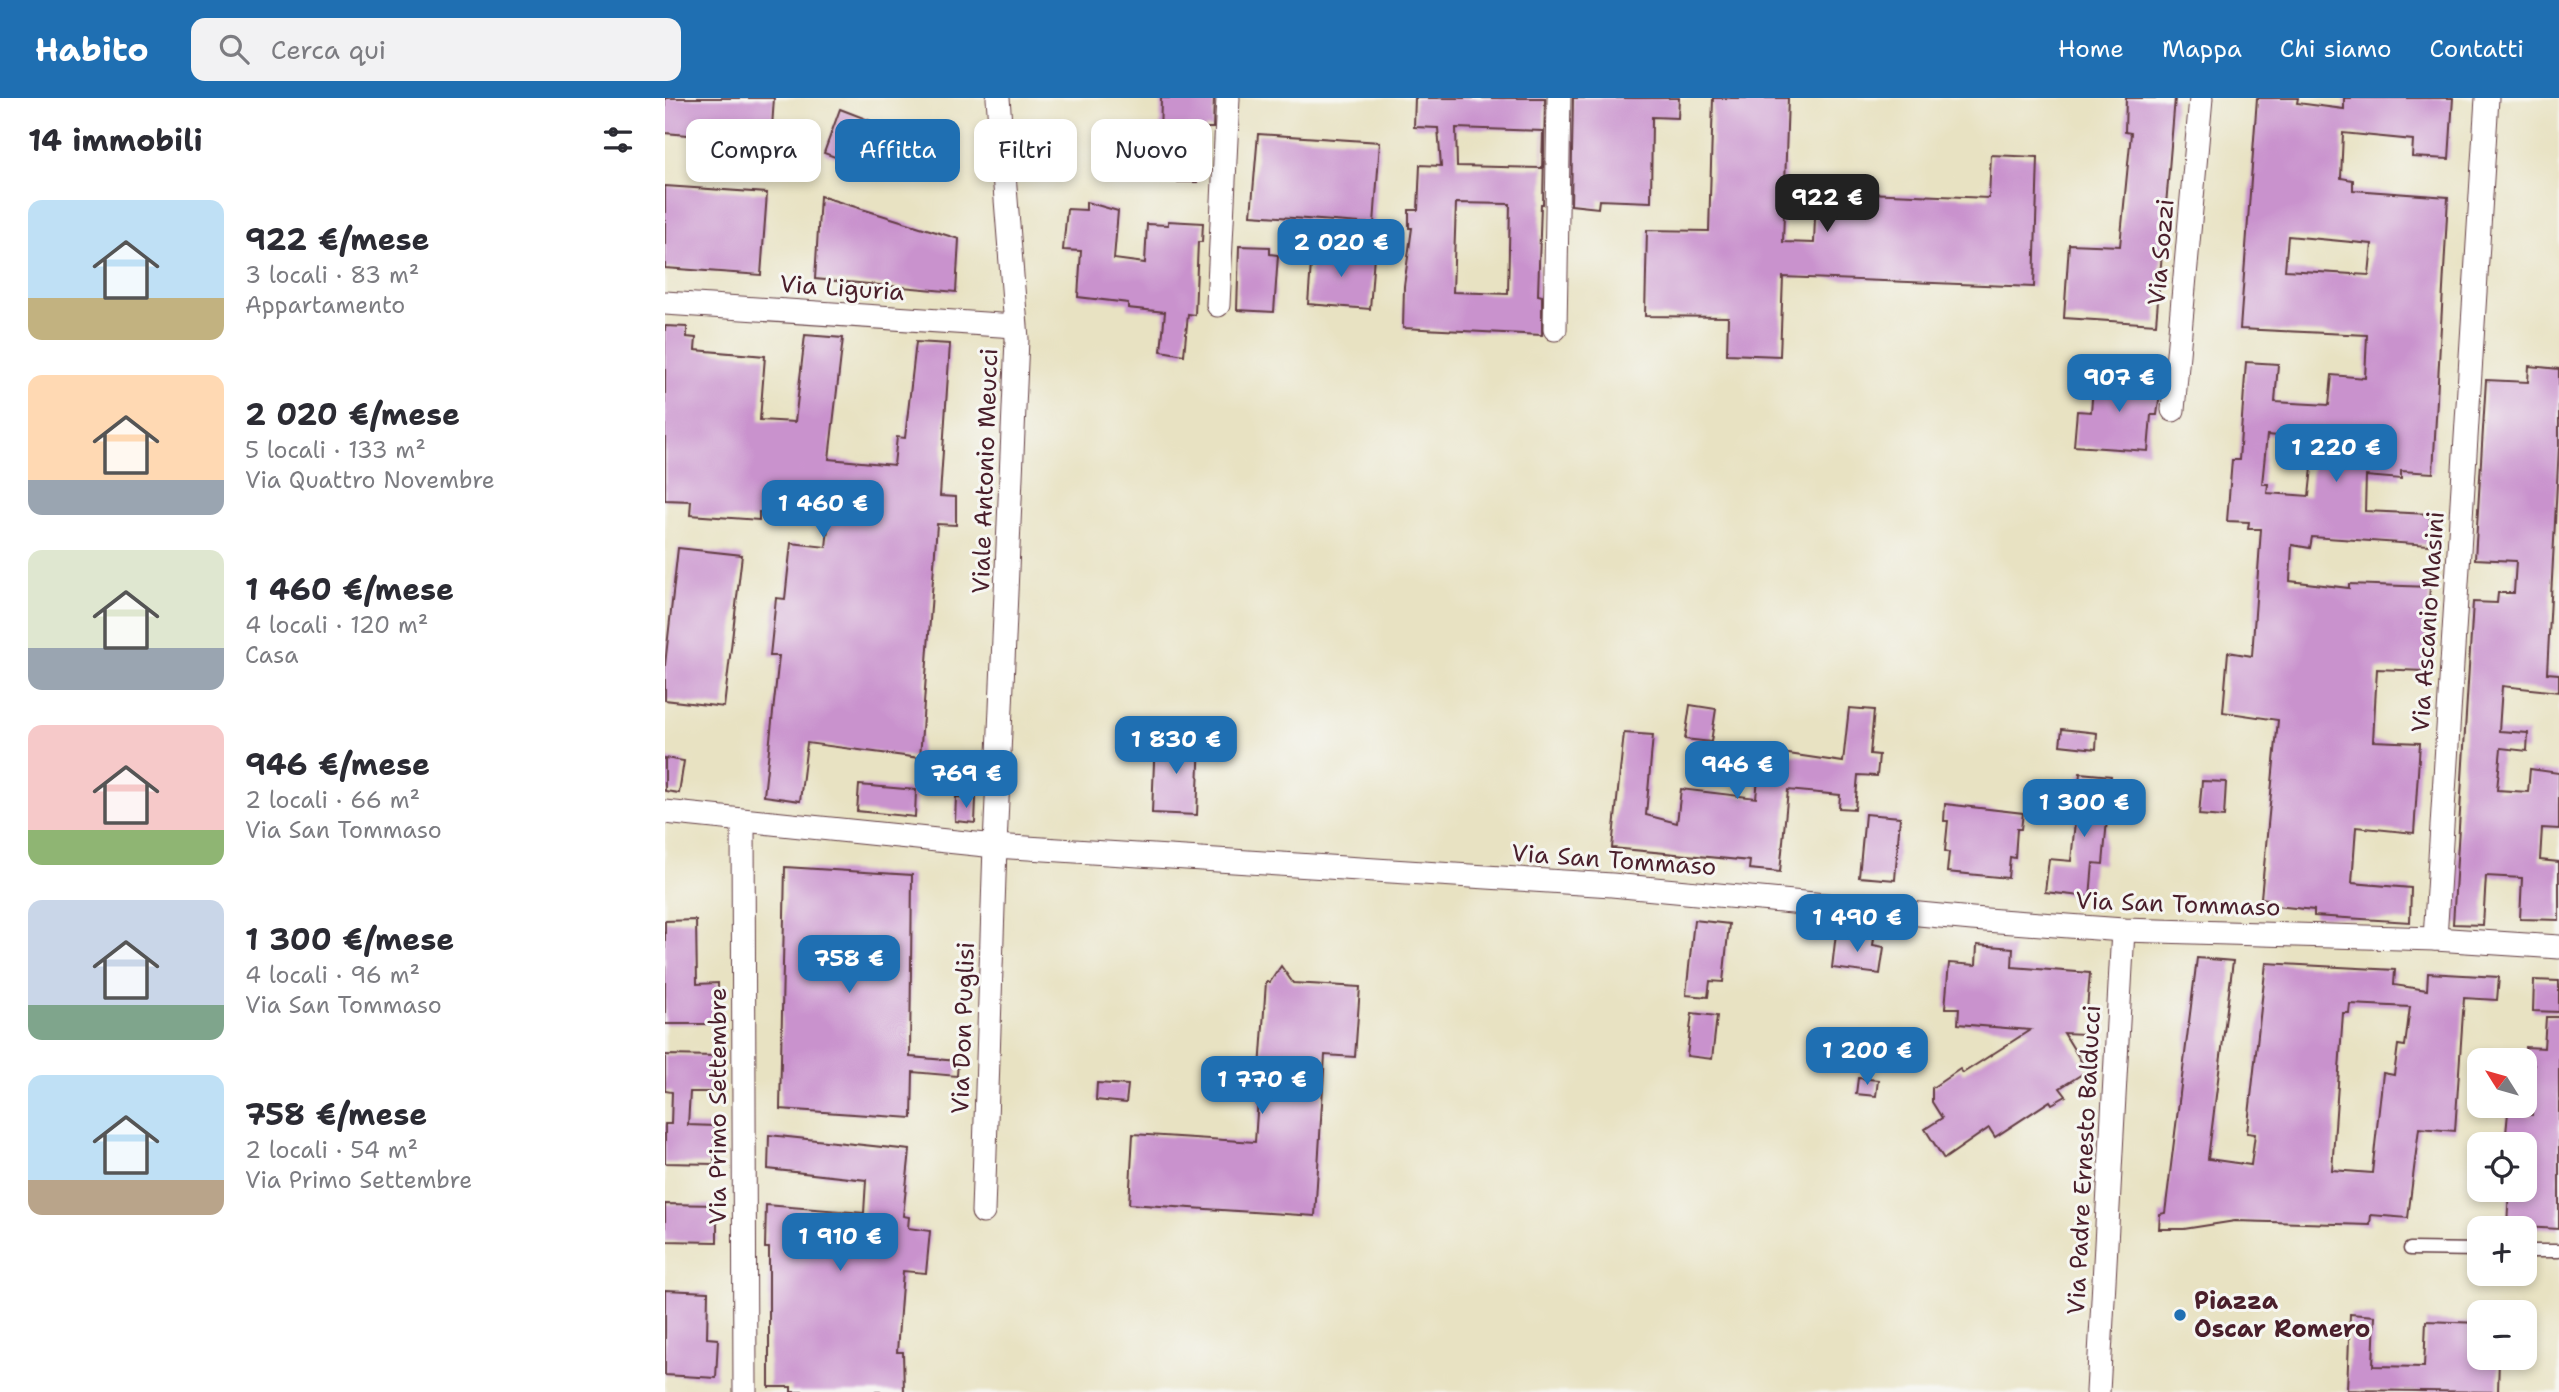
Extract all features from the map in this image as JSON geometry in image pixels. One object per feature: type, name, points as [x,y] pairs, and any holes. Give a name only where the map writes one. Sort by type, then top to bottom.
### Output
[{"type":"street","name":"Viale Antonio Meucci","points":[[995,846],[1016,353],[998,98]]},
{"type":"street","points":[[1217,305],[1228,98]]},
{"type":"street","points":[[1555,329],[1559,98]]},
{"type":"street","name":"Via Sozzi","points":[[2173,410],[2201,98]]},
{"type":"street","name":"Via Ascanio Masini","points":[[2435,939],[2487,98]]},
{"type":"street","name":"Via Liguria","points":[[665,303],[1015,326]]},
{"type":"street","name":"Via San Tommaso","points":[[665,812],[995,846],[1612,885],[2123,930],[2435,939],[2559,947]]},
{"type":"street","name":"Via Primo Settembre","points":[[743,821],[745,1392]]},
{"type":"street","name":"Via Don Puglisi","points":[[983,1212],[995,846]]},
{"type":"street","name":"Via Padre Ernesto Balducci","points":[[2098,1392],[2123,930]]},
{"type":"lane","points":[[2410,1249],[2467,1250]]},
{"type":"lane","points":[[2537,1251],[2559,1251]]},
{"type":"building","points":[[665,98],[774,98],[773,119],[686,119],[686,135],[665,133]]},
{"type":"building","points":[[1161,98],[1214,98],[1213,128],[1212,119],[1160,119]]},
{"type":"building","points":[[1415,98],[1545,98],[1538,295],[1542,296],[1542,335],[1403,328],[1404,286],[1412,228],[1409,228],[1409,210],[1418,210],[1420,165],[1441,166],[1438,128],[1414,127]],"holes":[[[1456,128],[1543,131],[1542,168],[1457,166]],[[1456,203],[1510,204],[1508,294],[1453,292]]]},
{"type":"building","points":[[1573,98],[1679,98],[1678,118],[1652,117],[1651,202],[1599,200],[1598,208],[1571,205]]},
{"type":"building","points":[[1713,98],[1788,98],[1783,242],[1814,243],[1816,191],[1989,198],[1991,155],[2038,157],[2034,287],[1783,277],[1780,356],[1727,354],[1728,317],[1645,316],[1647,230],[1709,231]]},
{"type":"building","points":[[2126,98],[2175,98],[2156,324],[2064,318],[2069,244],[2120,246],[2131,133],[2125,132]]},
{"type":"building","points":[[2257,98],[2298,98],[2297,103],[2344,109],[2344,98],[2453,98],[2449,159],[2412,157],[2413,140],[2343,133],[2341,178],[2353,180],[2353,190],[2448,197],[2433,473],[2401,471],[2401,479],[2366,476],[2365,511],[2430,514],[2429,545],[2312,537],[2310,548],[2292,545],[2290,581],[2349,588],[2349,584],[2430,587],[2424,671],[2377,669],[2373,741],[2420,743],[2414,833],[2356,827],[2352,883],[2411,888],[2410,922],[2314,916],[2314,910],[2275,906],[2275,900],[2261,898],[2278,720],[2223,712],[2228,652],[2252,656],[2261,529],[2248,529],[2249,522],[2227,521],[2232,460],[2239,460],[2246,362],[2278,364],[2275,402],[2329,405],[2332,375],[2365,378],[2367,335],[2240,329]],"holes":[[[2288,236],[2372,244],[2369,275],[2285,270]],[[2267,435],[2315,439],[2309,496],[2267,493],[2268,484],[2262,484]]]},
{"type":"building","points":[[840,109],[866,119],[836,119]]},
{"type":"building","points":[[835,123],[835,157],[824,153]]},
{"type":"building","points":[[1258,134],[1380,142],[1374,224],[1251,215]]},
{"type":"building","points":[[665,186],[767,193],[761,275],[665,268]]},
{"type":"building","points":[[820,196],[959,239],[956,292],[815,279]]},
{"type":"building","points":[[1086,202],[1118,211],[1114,259],[1145,263],[1147,224],[1168,225],[1168,221],[1203,223],[1202,242],[1198,242],[1195,315],[1188,314],[1184,355],[1161,351],[1165,312],[1128,308],[1128,303],[1078,297],[1081,251],[1063,250],[1067,209],[1086,210]]},
{"type":"building","points":[[1239,246],[1270,247],[1270,254],[1278,255],[1274,312],[1237,310]]},
{"type":"building","points":[[1312,250],[1374,255],[1370,309],[1308,304]]},
{"type":"building","points":[[665,326],[687,327],[687,337],[696,338],[695,350],[765,356],[760,420],[795,422],[805,335],[843,338],[829,459],[894,465],[897,437],[905,438],[916,342],[950,344],[940,496],[956,497],[956,525],[937,524],[920,758],[807,743],[800,801],[764,796],[779,656],[770,656],[776,598],[785,599],[791,543],[826,547],[830,510],[766,506],[766,512],[759,512],[759,520],[690,515],[691,501],[665,500]]},
{"type":"building","points":[[2529,366],[2559,369],[2559,446],[2547,673],[2559,674],[2559,692],[2502,686],[2499,731],[2528,733],[2527,751],[2501,748],[2497,790],[2528,792],[2530,769],[2559,773],[2559,829],[2542,828],[2540,860],[2559,862],[2559,920],[2520,919],[2522,878],[2486,876],[2483,925],[2453,924],[2473,602],[2497,603],[2498,593],[2514,593],[2516,561],[2475,559],[2486,380],[2528,382]]},
{"type":"building","points":[[2094,375],[2162,379],[2157,415],[2151,415],[2148,451],[2074,446],[2077,411],[2091,412]]},
{"type":"building","points":[[678,548],[742,555],[724,707],[665,700],[665,665]]},
{"type":"building","points":[[1690,705],[1716,709],[1711,742],[1685,739]]},
{"type":"building","points":[[1849,708],[1874,710],[1870,754],[1879,755],[1877,776],[1858,775],[1855,809],[1839,808],[1840,795],[1788,790],[1780,872],[1749,869],[1750,861],[1612,848],[1624,733],[1653,735],[1646,815],[1677,823],[1681,789],[1756,798],[1761,750],[1843,762]]},
{"type":"building","points":[[2062,729],[2097,733],[2096,749],[2060,745]]},
{"type":"building","points":[[1155,737],[1200,739],[1197,815],[1152,813]]},
{"type":"building","points":[[665,758],[684,761],[679,793],[665,791]]},
{"type":"building","points":[[2080,773],[2111,776],[2103,864],[2093,863],[2090,897],[2045,892],[2049,859],[2071,861]]},
{"type":"building","points":[[2202,781],[2226,782],[2224,817],[2199,815]]},
{"type":"building","points":[[859,785],[916,790],[915,817],[857,811]]},
{"type":"building","points":[[956,797],[976,798],[975,823],[955,821]]},
{"type":"building","points":[[1945,804],[2023,813],[2021,829],[2017,829],[2015,858],[2010,857],[2008,878],[1947,872],[1949,852],[1945,851],[1948,821],[1944,821]]},
{"type":"building","points":[[1865,814],[1900,817],[1895,880],[1859,877]]},
{"type":"building","points":[[785,867],[912,875],[910,1057],[958,1061],[957,1076],[913,1072],[912,1118],[780,1109]]},
{"type":"building","points":[[696,920],[697,984],[718,983],[718,1024],[665,1024],[665,921]]},
{"type":"building","points":[[1694,920],[1729,924],[1723,982],[1710,981],[1708,997],[1686,995]]},
{"type":"building","points":[[1836,933],[1874,938],[1873,945],[1884,947],[1880,974],[1832,968]]},
{"type":"building","points":[[1977,945],[2013,948],[2012,967],[2090,973],[2085,1034],[2064,1033],[2087,1071],[2060,1088],[2066,1096],[2052,1104],[2050,1101],[1995,1137],[1989,1128],[1944,1159],[1925,1129],[1942,1118],[1932,1102],[1932,1088],[1960,1069],[1963,1073],[2030,1030],[1958,1024],[1959,1008],[1945,1008],[1949,963],[1976,965]]},
{"type":"building","points":[[2197,958],[2233,961],[2208,1159],[2251,1165],[2255,1134],[2247,1133],[2266,963],[2395,970],[2394,985],[2427,990],[2428,973],[2499,977],[2497,1000],[2464,998],[2455,1131],[2419,1128],[2408,1218],[2371,1215],[2370,1225],[2235,1221],[2184,1229],[2159,1229],[2160,1214],[2165,1213]],"holes":[[[2350,1004],[2410,1007],[2405,1046],[2398,1045],[2394,1075],[2383,1073],[2372,1173],[2332,1170],[2343,1013],[2349,1013]]]},
{"type":"building","points":[[1281,966],[1293,983],[1360,987],[1355,1057],[1325,1055],[1315,1216],[1129,1204],[1133,1134],[1255,1142],[1266,982],[1270,982]]},
{"type":"building","points":[[2534,980],[2559,981],[2559,1012],[2533,1011]]},
{"type":"building","points":[[1692,1013],[1717,1016],[1712,1059],[1687,1056]]},
{"type":"building","points":[[2546,1017],[2559,1017],[2559,1229],[2537,1228],[2537,1216],[2508,1216],[2508,1202],[2537,1202],[2537,1132],[2506,1132],[2508,1118],[2537,1118],[2537,1048],[2525,1047],[2544,1048]]},
{"type":"building","points":[[665,1055],[717,1056],[717,1092],[690,1092],[688,1125],[715,1126],[714,1164],[665,1163],[665,1124],[671,1124],[672,1092],[665,1091]]},
{"type":"building","points":[[1858,1078],[1878,1080],[1876,1096],[1856,1094]]},
{"type":"building","points":[[1097,1083],[1128,1085],[1126,1103],[1096,1100]]},
{"type":"building","points":[[769,1135],[910,1150],[903,1216],[909,1217],[908,1228],[930,1231],[926,1273],[903,1271],[897,1352],[903,1352],[904,1392],[791,1392],[791,1387],[769,1387],[769,1248],[765,1248],[766,1205],[864,1213],[866,1180],[768,1169]]},
{"type":"building","points":[[665,1204],[717,1205],[717,1242],[665,1241]]},
{"type":"building","points":[[665,1290],[708,1292],[707,1338],[718,1339],[716,1378],[665,1375]]},
{"type":"building","points":[[2350,1314],[2375,1316],[2373,1366],[2424,1367],[2426,1321],[2467,1323],[2467,1370],[2499,1370],[2498,1392],[2347,1390]]},
{"type":"place","name":"Piazza Oscar Romero","points":[[2180,1315]]}]
